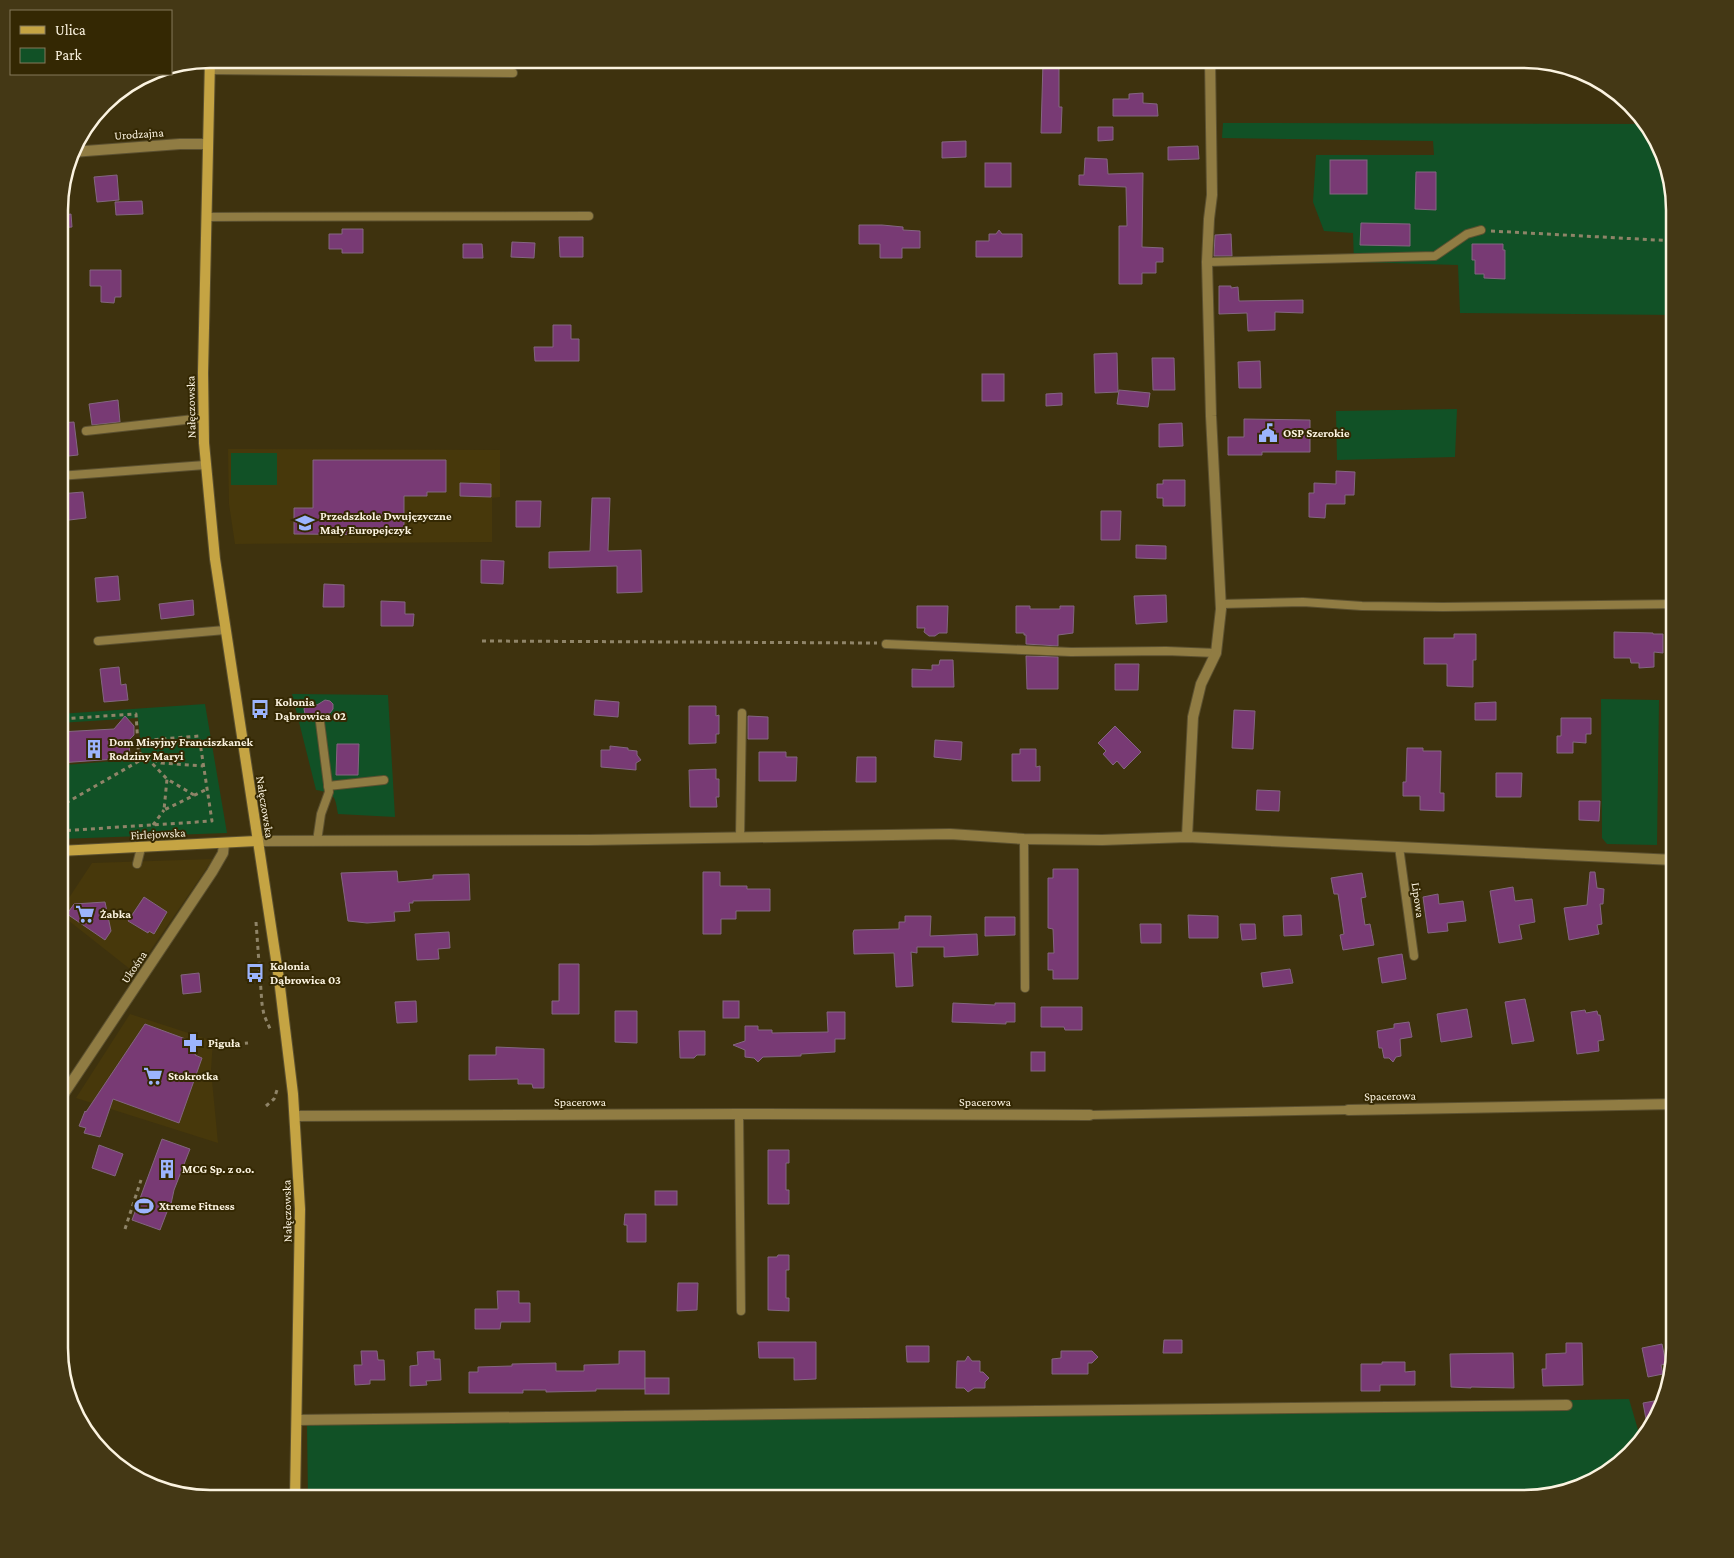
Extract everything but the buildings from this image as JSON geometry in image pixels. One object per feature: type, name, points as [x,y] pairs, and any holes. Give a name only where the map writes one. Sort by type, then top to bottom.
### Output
[{"type":"main road","name":"Nałęczowska","points":[[210,68],[202,373],[205,465],[213,545],[225,630],[288,1043],[295,1116],[300,1210],[295,1490]]},
{"type":"main road","name":"Firlejowska","points":[[68,851],[257,841]]},
{"type":"street","points":[[1186,837],[1193,718],[1201,684],[1216,654],[1221,604],[1207,262],[1212,195],[1210,68]]},
{"type":"street","name":"Urodzajna","points":[[80,151],[180,144],[208,144]]},
{"type":"street","points":[[257,841],[423,842],[950,834],[1024,839],[1136,840],[1186,837],[1666,860]]},
{"type":"street","name":"Ukośna","points":[[68,1088],[212,872],[223,853],[224,843]]},
{"type":"street","name":"Spacerowa","points":[[1348,1110],[1666,1104]]},
{"type":"street","name":"Spacerowa","points":[[295,1116],[1090,1115]]},
{"type":"street","points":[[297,1420],[655,1414],[818,1414],[1568,1405]]},
{"type":"lane","points":[[345,68],[513,73]]},
{"type":"lane","points":[[206,217],[589,216]]},
{"type":"lane","points":[[1207,262],[1435,256],[1467,234],[1481,230]]},
{"type":"lane","points":[[86,431],[203,418]]},
{"type":"lane","points":[[68,475],[205,465]]},
{"type":"lane","points":[[1221,604],[1303,602],[1362,606],[1443,607],[1666,604]]},
{"type":"lane","points":[[98,641],[225,630]]},
{"type":"lane","points":[[886,644],[1071,652],[1166,651],[1216,654]]},
{"type":"lane","points":[[740,838],[742,713]]},
{"type":"lane","points":[[317,840],[321,814],[329,792],[320,722]]},
{"type":"lane","points":[[328,786],[384,780]]},
{"type":"lane","points":[[1024,839],[1025,988]]},
{"type":"lane","points":[[137,864],[140,848]]},
{"type":"lane","name":"Lipowa","points":[[1399,848],[1414,956]]},
{"type":"lane","name":"Spacerowa","points":[[1090,1115],[1348,1110]]},
{"type":"lane","points":[[739,1114],[741,1311]]},
{"type":"path","points":[[1481,230],[1666,239]]},
{"type":"path","points":[[482,641],[886,644]]},
{"type":"path","points":[[68,718],[136,714],[139,753],[139,761],[68,801]]},
{"type":"path","points":[[68,830],[212,821],[199,736],[138,741]]},
{"type":"path","points":[[139,753],[161,763],[203,766]]},
{"type":"path","points":[[146,756],[167,779],[194,795]]},
{"type":"path","points":[[164,810],[167,779]]},
{"type":"path","points":[[153,825],[164,810],[207,789]]},
{"type":"path","points":[[256,922],[262,1004],[264,1015],[271,1030],[272,1039]]},
{"type":"path","points":[[228,1045],[248,1043]]},
{"type":"path","points":[[266,1106],[274,1099],[279,1085]]},
{"type":"path","points":[[125,1229],[141,1180]]},
{"type":"shaded area","points":[[228,449],[500,450],[500,497],[492,498],[492,542],[235,544],[229,504]]},
{"type":"shaded area","points":[[213,859],[135,973],[68,920],[68,899],[92,863]]},
{"type":"shaded area","points":[[130,1014],[213,1041],[211,1070],[218,1143],[76,1098]]},
{"type":"green space","points":[[1223,123],[1637,124],[1656,155],[1664,182],[1666,200],[1666,315],[1460,313],[1458,265],[1354,262],[1353,233],[1324,231],[1313,202],[1316,155],[1434,155],[1433,141],[1222,138]]},
{"type":"green space","points":[[1457,409],[1455,457],[1337,460],[1336,411]]},
{"type":"green space","points":[[231,453],[277,453],[277,485],[231,485]]},
{"type":"green space","points":[[292,694],[388,695],[395,817],[338,814],[333,796],[327,792],[316,790]]},
{"type":"green space","points":[[1601,699],[1659,700],[1657,845],[1607,844],[1602,838]]},
{"type":"green space","points":[[205,704],[227,833],[68,839],[68,765],[142,759],[138,718],[68,722],[68,713]]},
{"type":"green space","points":[[1629,1399],[1639,1432],[1625,1449],[1603,1467],[1579,1480],[1552,1488],[1524,1490],[308,1490],[307,1423]]},
{"type":"place","name":"OSP Szerokie","points":[[1268,433]]},
{"type":"place","name":"Przedszkole Dwujęzyczne Mały Europejczyk","points":[[305,523]]},
{"type":"place","name":"Kolonia Dąbrowica 02","points":[[260,709]]},
{"type":"place","name":"Dom Misyjny Franciszkanek Rodziny Maryi","points":[[94,749]]},
{"type":"place","name":"Żabka","points":[[85,914]]},
{"type":"place","name":"Kolonia Dąbrowica 03","points":[[255,973]]},
{"type":"place","name":"Piguła","points":[[193,1043]]},
{"type":"place","name":"Stokrotka","points":[[153,1076]]},
{"type":"place","name":"MCG Sp. z o.o.","points":[[167,1169]]},
{"type":"place","name":"Xtreme Fitness","points":[[144,1206]]}]
